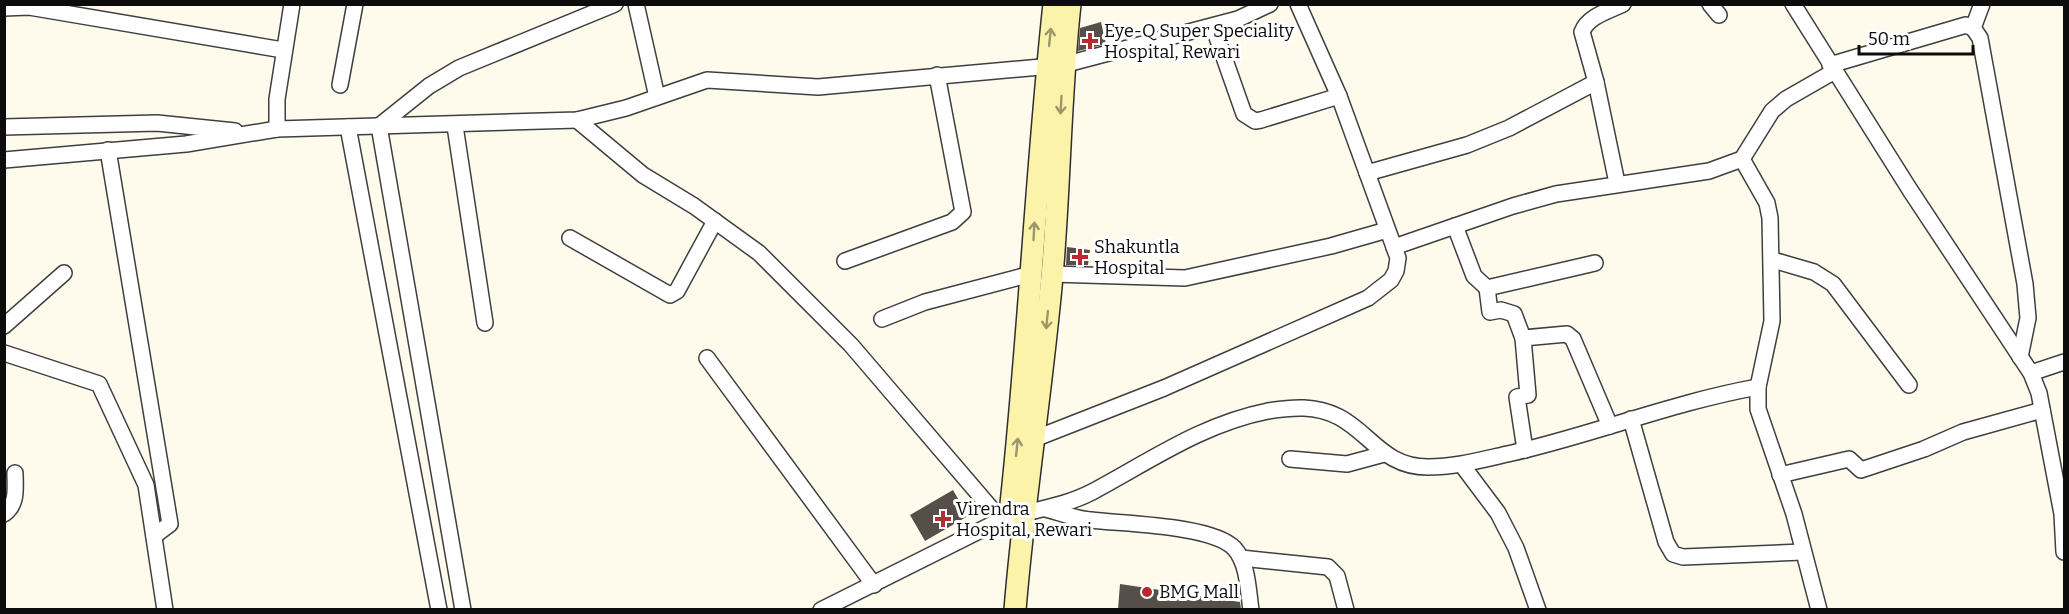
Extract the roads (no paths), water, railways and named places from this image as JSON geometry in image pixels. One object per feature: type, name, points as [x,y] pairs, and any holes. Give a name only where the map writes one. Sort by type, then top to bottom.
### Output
[{"type":"main road","points":[[1014,609],[1011,516],[1034,439],[1055,65],[1054,4]]},
{"type":"main road","points":[[1055,65],[1070,4]]},
{"type":"main road","points":[[1002,609],[1026,363],[1042,274]]},
{"type":"street","points":[[277,129],[277,99],[292,4]]},
{"type":"street","points":[[340,85],[355,4]]},
{"type":"street","points":[[379,126],[429,86],[459,68],[615,4]]},
{"type":"street","points":[[636,4],[657,97]]},
{"type":"street","points":[[4,160],[186,144],[277,129],[455,126],[577,120],[626,108],[707,80],[746,81],[797,87],[1055,65],[1213,26],[1270,4]]},
{"type":"street","points":[[1034,439],[1164,388],[1368,298],[1391,280],[1396,271],[1398,258],[1339,96],[1298,4]]},
{"type":"street","points":[[1617,183],[1596,82],[1582,32],[1585,25],[1594,18],[1623,4]]},
{"type":"street","points":[[1793,4],[1832,68],[2031,373],[2042,410],[2062,514],[2064,552]]},
{"type":"street","points":[[1973,28],[1982,4]]},
{"type":"street","points":[[4,8],[29,6],[283,50]]},
{"type":"street","points":[[1394,247],[1545,197],[1617,183],[1709,171],[1742,159],[1772,111],[1832,68],[1966,25],[1973,28],[1980,38],[2025,284],[2028,318],[2020,357]]},
{"type":"street","points":[[1213,26],[1244,114],[1249,118],[1261,120],[1339,96]]},
{"type":"street","points":[[845,261],[952,222],[963,212],[937,75]]},
{"type":"street","points":[[1367,173],[1467,145],[1509,128],[1596,82]]},
{"type":"street","points":[[577,120],[643,174],[715,221],[759,254],[851,345],[1011,516]]},
{"type":"street","points":[[4,127],[164,123],[250,134]]},
{"type":"street","points":[[379,126],[463,609]]},
{"type":"street","points":[[455,126],[485,323]]},
{"type":"street","points":[[348,128],[439,609]]},
{"type":"street","points":[[108,150],[170,524],[154,536]]},
{"type":"street","points":[[1742,159],[1770,212],[1773,260],[1772,321],[1758,387],[1758,409],[1819,609]]},
{"type":"street","points":[[570,238],[664,294],[670,295],[677,291],[715,221]]},
{"type":"street","points":[[1455,226],[1474,276],[1487,288],[1490,312],[1501,310],[1514,314],[1523,338],[1528,395],[1517,397],[1525,450]]},
{"type":"street","points":[[882,319],[925,302],[1042,274],[1185,278],[1331,246],[1388,230]]},
{"type":"street","points":[[1773,260],[1814,272],[1833,284],[1908,385]]},
{"type":"street","points":[[1487,288],[1595,263]]},
{"type":"street","points":[[376,275],[404,271]]},
{"type":"street","points":[[4,326],[64,273]]},
{"type":"street","points":[[1523,338],[1567,334],[1574,339],[1610,426]]},
{"type":"street","points":[[4,353],[99,384],[146,485],[165,609]]},
{"type":"street","points":[[707,358],[874,585]]},
{"type":"street","points":[[2031,373],[2064,362]]},
{"type":"street","points":[[821,609],[1011,516],[1045,509],[1092,492],[1176,443],[1212,427],[1269,411],[1310,408],[1330,413],[1349,423],[1384,454],[1424,467],[1462,465],[1564,441],[1698,398],[1758,387]]},
{"type":"street","points":[[1780,475],[1849,459],[1861,470],[1924,449],[1963,432],[2042,410]]},
{"type":"street","points":[[1631,419],[1666,542],[1673,554],[1683,557],[1803,552]]},
{"type":"street","points":[[1290,459],[1347,464],[1384,454]]},
{"type":"street","points":[[1462,465],[1498,513],[1516,548],[1538,609]]},
{"type":"street","points":[[4,514],[15,501],[15,472]]},
{"type":"street","points":[[1045,509],[1088,520],[1150,525],[1203,534],[1226,542],[1241,558],[1251,609]]},
{"type":"street","points":[[1241,558],[1328,567],[1337,576],[1346,609]]},
{"type":"place","name":"Eye-Q Super Speciality Hospital, Rewari","points":[[1090,41]]},
{"type":"place","name":"Shakuntla Hospital","points":[[1080,257]]},
{"type":"place","name":"Virendra Hospital, Rewari","points":[[943,519]]},
{"type":"place","name":"BMG Mall","points":[[1147,592]]}]
